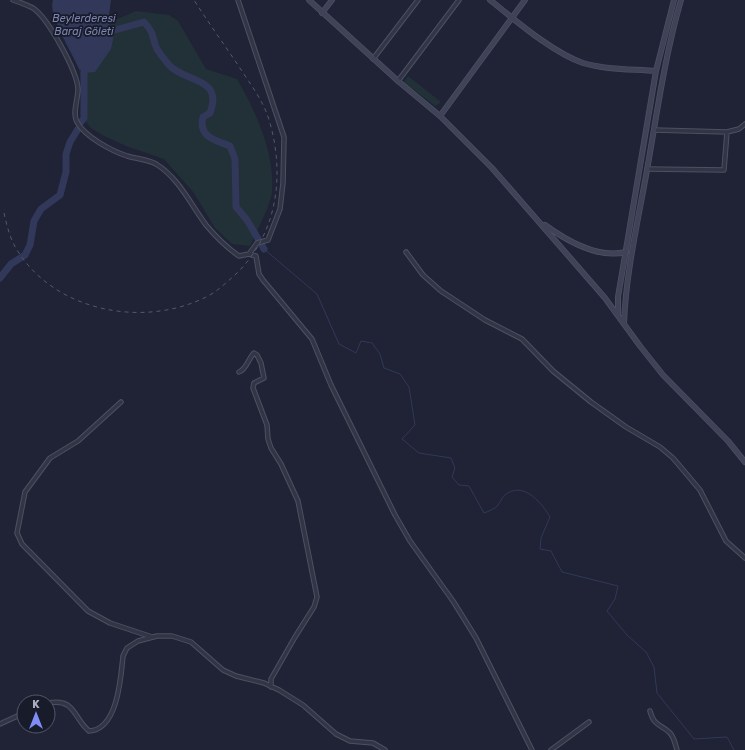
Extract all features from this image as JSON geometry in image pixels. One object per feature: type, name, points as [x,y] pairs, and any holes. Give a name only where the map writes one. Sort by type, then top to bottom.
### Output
[{"type":"main road","points":[[309,0],[373,59],[440,116],[492,168],[618,315],[663,375],[728,441],[745,462]]},
{"type":"main road","points":[[322,13],[332,0]]},
{"type":"main road","points":[[490,0],[512,18],[565,54],[585,63],[613,68],[656,71]]},
{"type":"main road","points":[[440,116],[525,0]]},
{"type":"main road","points":[[618,315],[618,297],[656,71],[674,0]]},
{"type":"main road","points":[[624,323],[626,288],[647,169],[670,40],[681,0]]},
{"type":"main road","points":[[538,220],[569,242],[586,249],[626,252]]},
{"type":"street","points":[[13,0],[34,9],[44,20],[70,62],[78,88],[75,118],[81,128],[101,144],[127,156],[156,164],[167,173],[188,198],[206,225],[224,245],[239,256],[249,254],[256,256],[259,274],[263,280],[312,339],[331,385],[395,515],[410,541],[445,590],[476,638],[532,750]]},
{"type":"street","points":[[238,0],[284,137],[283,183],[280,209],[268,240],[257,243],[249,254]]},
{"type":"street","points":[[373,59],[418,0]]},
{"type":"street","points":[[398,81],[459,0]]},
{"type":"street","points":[[654,130],[727,132],[739,129],[745,124]]},
{"type":"street","points":[[647,169],[724,170],[727,132]]},
{"type":"street","points":[[406,252],[423,275],[441,291],[484,320],[522,339],[553,371],[591,402],[626,427],[660,447],[673,458],[700,490],[726,541],[745,558]]},
{"type":"street","points":[[239,372],[243,370],[254,353],[257,355],[264,378],[254,383],[253,388],[267,425],[270,444],[292,486],[298,501],[317,597],[314,608],[295,637],[271,679],[271,687]]},
{"type":"street","points":[[121,402],[78,440],[50,458],[24,495],[17,533],[22,544],[88,611],[110,623],[153,637]]},
{"type":"street","points":[[56,702],[60,702],[72,707],[85,728],[90,731],[95,731],[108,720],[115,708],[123,656],[126,648],[138,641],[153,637],[172,636],[191,642],[223,670],[236,676],[271,687],[303,705],[336,734],[350,741],[373,743],[386,750]]},
{"type":"street","points":[[650,711],[654,721],[669,731],[674,738],[677,750]]},
{"type":"street","points":[[0,724],[16,717]]},
{"type":"street","points":[[550,750],[589,722]]},
{"type":"shaded area","points":[[136,11],[169,15],[178,21],[206,69],[237,79],[251,105],[263,133],[267,148],[272,178],[272,192],[263,219],[250,246],[232,244],[215,228],[194,193],[164,159],[126,146],[102,135],[91,128],[80,114],[83,92],[79,69],[84,73],[108,23]]},
{"type":"shaded area","points":[[408,76],[440,101],[440,103],[435,106],[404,82]]},
{"type":"water","name":"Beylerderesi Baraj Göleti","points":[[53,0],[111,0],[108,23],[115,30],[111,49],[95,72],[84,73],[79,69],[57,24],[52,6]]},
{"type":"waterway","points":[[115,30],[144,22],[152,33],[157,49],[168,64],[175,70],[207,86],[212,92],[213,101],[210,113],[203,117],[203,129],[209,137],[230,146],[235,159],[236,207],[247,220],[264,249]]},
{"type":"waterway","points":[[81,122],[84,118],[84,73]]},
{"type":"waterway","points":[[0,278],[11,264],[25,255],[30,245],[34,221],[41,209],[60,195],[66,172],[66,154],[70,142],[78,129]]},
{"type":"waterway","points":[[264,249],[317,294],[339,344],[356,353],[361,341],[372,343],[380,354],[384,368],[400,374],[409,387],[415,425],[402,439],[419,453],[451,458],[455,468],[452,477],[459,485],[469,486],[484,513],[495,508],[505,495],[514,490],[521,490],[533,496],[550,517],[541,538],[540,549],[551,551],[562,572],[618,586],[615,599],[607,611],[627,635],[646,652],[654,667],[657,693],[694,739],[727,737],[734,750]]},
{"type":"railway","points":[[4,213],[9,232],[17,250],[34,271],[55,288],[79,301],[104,309],[132,312],[159,311],[185,305],[210,295],[221,288],[236,274],[250,258],[261,241],[269,223],[277,184],[275,143],[270,123],[260,100],[194,0]]}]
